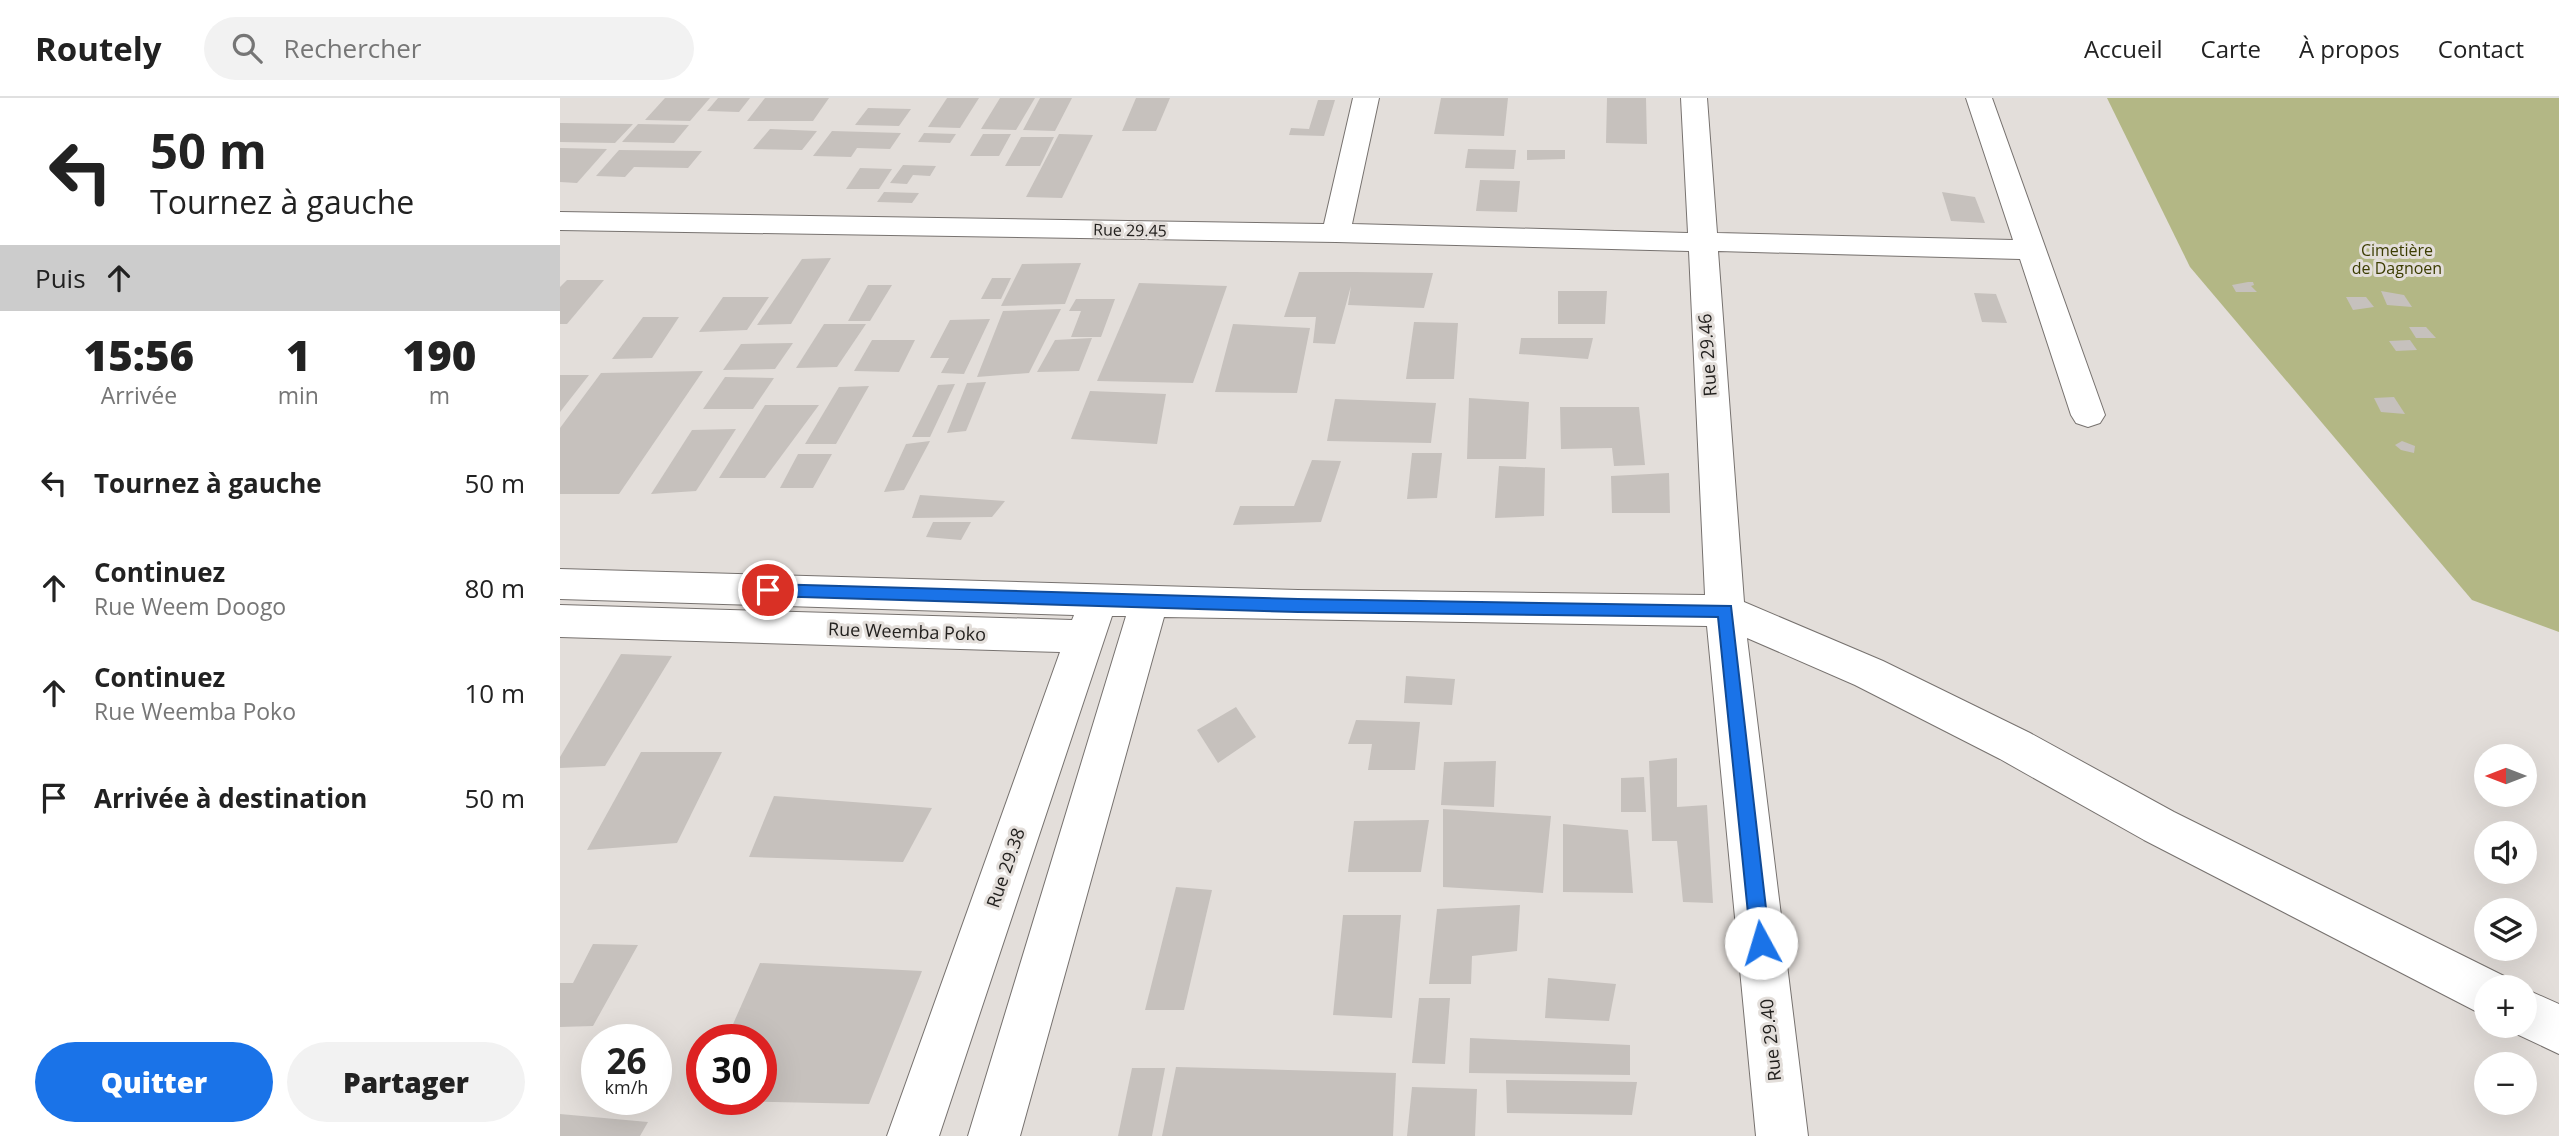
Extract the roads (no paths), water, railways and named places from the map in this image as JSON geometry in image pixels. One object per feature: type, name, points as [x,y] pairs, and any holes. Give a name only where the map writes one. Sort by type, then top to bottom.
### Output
[{"type":"street","points":[[1336,233],[1366,98]]},
{"type":"street","name":"Rue 29.46","points":[[1694,98],[1725,611]]},
{"type":"street","points":[[1979,98],[2088,415]]},
{"type":"street","name":"Rue 29.45","points":[[560,221],[1336,233],[2031,250]]},
{"type":"street","points":[[565,591],[1092,619],[1150,601],[1298,606],[1725,611],[1881,679],[2015,746],[2159,826],[2474,986]]},
{"type":"street","points":[[995,1136],[1150,601]]},
{"type":"street","name":"Rue 29.40","points":[[1725,611],[1782,1136]]},
{"type":"street","name":"Rue Weemba Poko","points":[[560,621],[1092,619]]},
{"type":"street","name":"Rue 29.38","points":[[913,1136],[1092,619]]},
{"type":"street","points":[[2537,1019],[2559,1030]]},
{"type":"park label","name":"Cimetière de Dagnoen","points":[[2397,259]]}]
